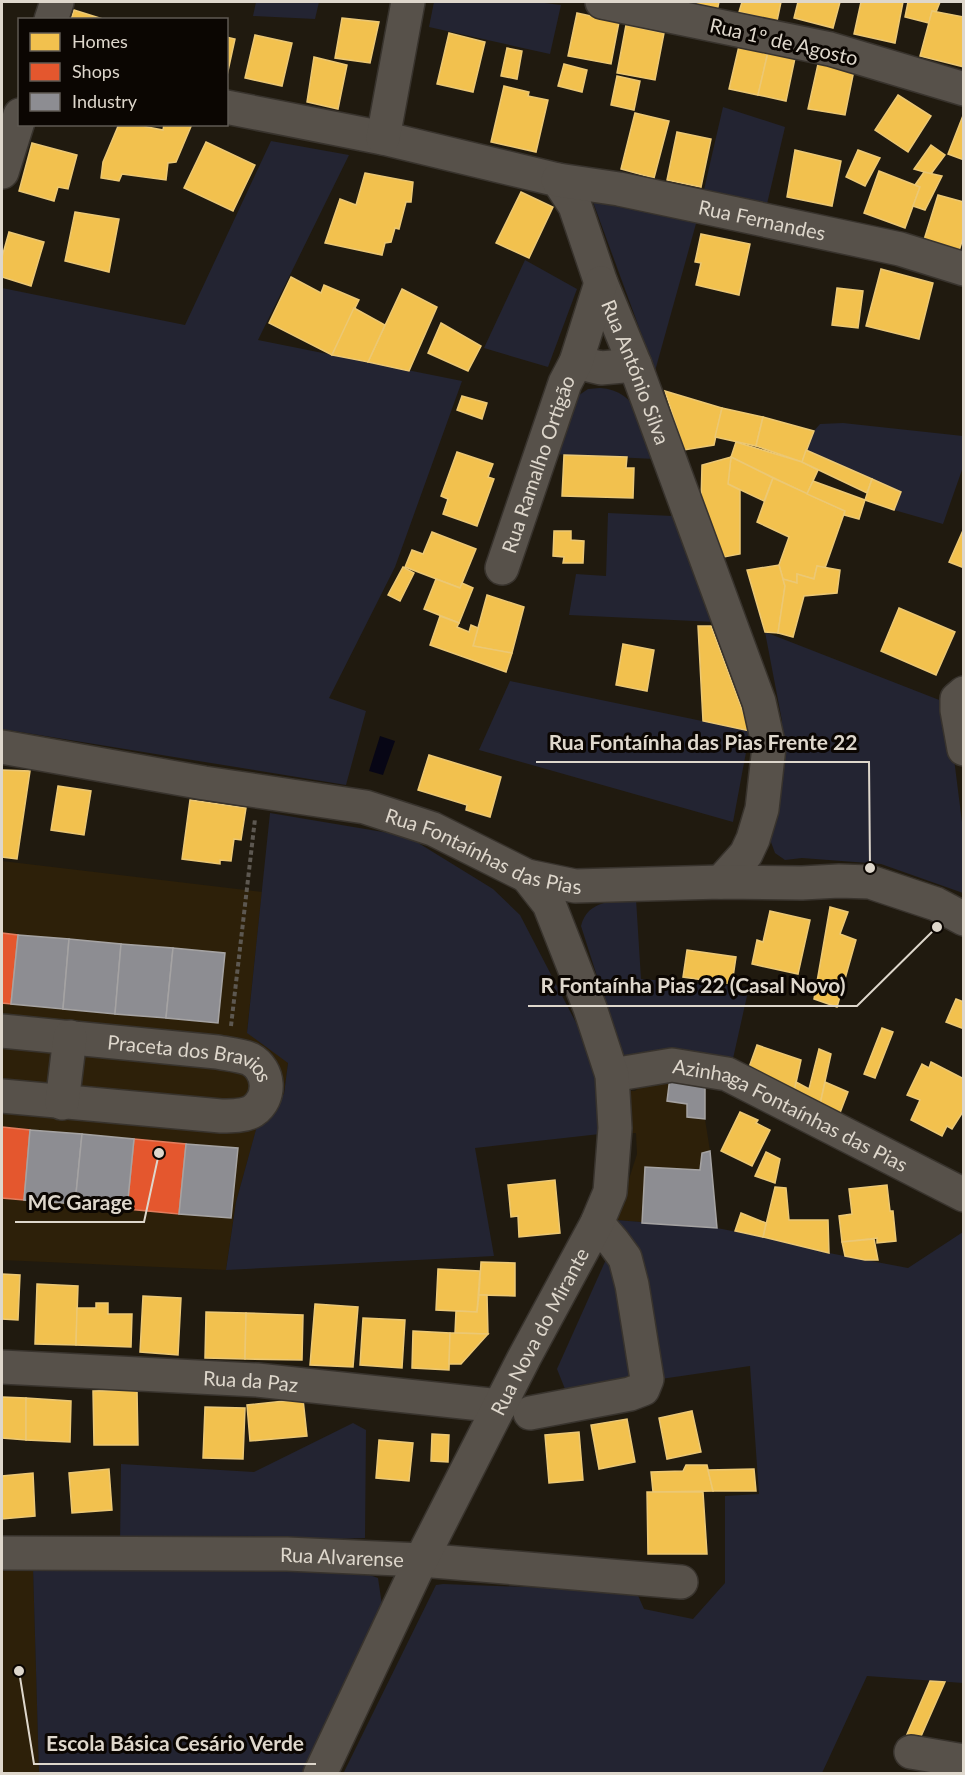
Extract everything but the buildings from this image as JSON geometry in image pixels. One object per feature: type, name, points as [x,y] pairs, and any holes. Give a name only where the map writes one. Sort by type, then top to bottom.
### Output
[{"type":"street","points":[[52,18],[57,2]]},
{"type":"street","points":[[384,138],[408,2]]},
{"type":"street","name":"Rua 1º de Agosto","points":[[602,2],[831,49],[963,89]]},
{"type":"street","points":[[2,106],[18,110]]},
{"type":"street","points":[[228,107],[384,138],[558,180]]},
{"type":"street","points":[[2,172],[18,121]]},
{"type":"street","name":"Rua Fernandes","points":[[558,180],[619,189],[900,249],[963,269]]},
{"type":"street","name":"Rua António Silva","points":[[558,180],[575,206],[601,283],[635,365],[759,702],[769,747],[762,809],[746,854],[721,882]]},
{"type":"street","name":"Rua Ramalho Ortigão","points":[[502,568],[565,383],[576,362],[601,283]]},
{"type":"street","name":"Rua Ramalho Ortigão","points":[[576,362],[601,368],[635,365]]},
{"type":"street","points":[[963,693],[957,699],[957,710],[963,749]]},
{"type":"street","name":"Rua Fontaínhas das Pias","points":[[2,747],[365,807],[434,829],[527,876],[575,886],[721,882],[870,882],[936,904],[963,919]]},
{"type":"street","name":"Rua Nova do Mirante","points":[[320,1773],[421,1560],[515,1410],[524,1358],[597,1223],[610,1192],[615,1128],[612,1075],[590,1008],[549,904],[527,876]]},
{"type":"street","name":"Praceta dos Bravios","points":[[2,1031],[227,1054],[249,1059],[263,1073],[267,1090],[259,1106],[251,1112],[220,1116],[2,1096]]},
{"type":"street","points":[[62,1102],[70,1037]]},
{"type":"street","name":"Azinhaga Fontaínhas das Pias","points":[[612,1075],[672,1065],[728,1074],[963,1195]]},
{"type":"street","name":"Rua da Paz","points":[[2,1367],[257,1380],[515,1410],[630,1394],[643,1389],[647,1379],[632,1285],[625,1258],[597,1223]]},
{"type":"street","name":"Rua Alvarense","points":[[2,1554],[287,1554],[421,1560],[681,1582]]},
{"type":"street","points":[[911,1752],[963,1761]]},
{"type":"path","points":[[227,1054],[258,791]]},
{"type":"shaded area","points":[[256,2],[319,2],[315,19],[253,16]]},
{"type":"shaded area","points":[[434,2],[537,2],[561,5],[550,54],[429,27]]},
{"type":"shaded area","points":[[723,107],[785,127],[767,204],[703,194]]},
{"type":"shaded area","points":[[271,141],[349,155],[258,340],[462,381],[395,567],[329,698],[366,711],[346,785],[2,729],[2,288],[185,325]]},
{"type":"shaded area","points":[[593,202],[697,220],[655,371]]},
{"type":"shaded area","points":[[525,260],[577,289],[548,367],[484,348]]},
{"type":"shaded area","points":[[588,389],[613,390],[632,403],[643,424],[655,459],[550,454],[566,404]]},
{"type":"shaded area","points":[[843,423],[963,436],[963,467],[943,524],[894,510],[901,492],[806,450],[814,431],[820,424]]},
{"type":"shaded area","points":[[608,513],[673,516],[715,622],[569,615],[576,574],[606,576]]},
{"type":"shaded area","points":[[765,632],[947,703],[963,830],[963,893],[881,864],[802,858],[785,860],[775,853],[768,834],[782,760],[782,721]]},
{"type":"shaded area","points":[[510,681],[750,731],[733,822],[479,750]]},
{"type":"shaded area","points":[[380,736],[395,741],[383,775],[369,771]]},
{"type":"shaded area","points":[[270,813],[407,836],[493,889],[520,915],[584,1038],[603,1091],[600,1134],[475,1148],[494,1256],[226,1270],[236,1202],[257,1126],[284,1094],[288,1063],[247,1033]]},
{"type":"shaded area","points":[[2,861],[262,892],[247,1032],[288,1062],[284,1094],[257,1127],[236,1202],[226,1270],[2,1260]]},
{"type":"shaded area","points":[[636,899],[641,979],[749,987],[732,1063],[623,1058],[581,926],[584,917],[595,906]]},
{"type":"shaded area","points":[[654,1076],[705,1079],[705,1119],[717,1228],[616,1220],[637,1154],[636,1133],[600,1134],[603,1091],[635,1091]]},
{"type":"shaded area","points":[[616,1220],[717,1228],[908,1268],[963,1232],[963,1683],[867,1676],[822,1773],[343,1774],[436,1585],[636,1591],[644,1609],[693,1619],[725,1583],[725,1496],[759,1494],[750,1366],[661,1379]]},
{"type":"shaded area","points":[[608,1255],[615,1256],[632,1374],[630,1382],[567,1394],[557,1369]]},
{"type":"shaded area","points":[[353,1423],[366,1430],[365,1538],[120,1546],[121,1464],[254,1472]]},
{"type":"shaded area","points":[[33,1567],[39,1773],[2,1773],[2,1568]]},
{"type":"shaded area","points":[[33,1567],[364,1573],[378,1578],[382,1605],[303,1773],[39,1773]]},
{"type":"place","name":"Rua Fontaínha das Pias Frente 22","points":[[870,868]]},
{"type":"place","name":"R Fontaínha Pias 22 (Casal Novo)","points":[[937,927]]},
{"type":"place","name":"MC Garage","points":[[159,1153]]},
{"type":"place","name":"Escola Básica Cesário Verde","points":[[19,1671]]}]
